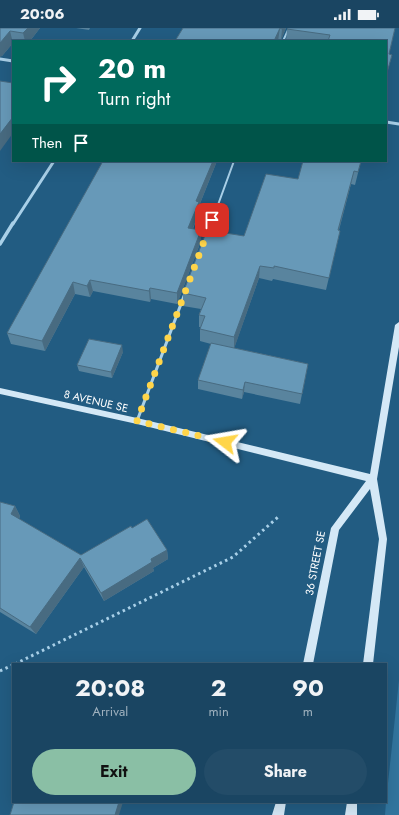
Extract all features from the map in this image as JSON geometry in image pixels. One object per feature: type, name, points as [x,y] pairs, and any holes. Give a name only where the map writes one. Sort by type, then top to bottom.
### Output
[{"type":"main road","name":"36 STREET SE","points":[[368,663],[383,539],[373,479],[399,325]]},
{"type":"main road","name":"8 AVENUE SE","points":[[0,391],[137,421],[373,479]]},
{"type":"main road","name":"36 STREET SE","points":[[308,663],[335,528],[373,479]]},
{"type":"main road","points":[[278,815],[281,803]]},
{"type":"main road","points":[[351,815],[352,803]]},
{"type":"street","points":[[133,40],[140,28]]},
{"type":"street","points":[[0,59],[12,61]]},
{"type":"street","points":[[387,122],[399,124]]},
{"type":"street","points":[[0,244],[53,162]]},
{"type":"lane","points":[[283,40],[289,28]]},
{"type":"lane","points":[[207,235],[234,162]]},
{"type":"lane","points":[[137,421],[185,294]]},
{"type":"path","points":[[16,663],[233,557],[278,517]]},
{"type":"path","points":[[0,671],[12,665]]},
{"type":"shaded area","points":[[399,680],[399,815],[385,815]]},
{"type":"building","points":[[0,28],[28,28],[23,33],[10,31],[0,43]]},
{"type":"building","points":[[183,28],[280,28],[274,40],[176,40]]},
{"type":"building","points":[[395,28],[389,54],[392,55],[387,72],[387,40],[328,40],[330,35],[287,29]]},
{"type":"building","points":[[0,81],[12,83],[12,118],[0,134]]},
{"type":"building","points":[[102,162],[213,162],[196,201],[199,202],[188,228],[201,230],[177,293],[150,288],[149,291],[90,280],[87,286],[73,282],[42,341],[7,333]]},
{"type":"building","points":[[303,162],[361,162],[358,172],[354,171],[338,230],[340,231],[329,278],[274,266],[274,268],[260,266],[234,337],[200,329],[205,316],[199,315],[206,298],[183,293],[207,230],[244,236],[266,174],[298,179]]},
{"type":"building","points":[[89,339],[122,345],[111,372],[77,365]]},
{"type":"building","points":[[211,343],[308,364],[302,394],[245,382],[243,390],[198,380]]},
{"type":"building","points":[[0,502],[15,506],[11,514],[81,555],[131,526],[132,528],[147,519],[167,550],[151,559],[152,562],[101,593],[80,558],[30,627],[0,608]]},
{"type":"building","points":[[14,803],[119,803],[115,815],[10,815]]},
{"type":"route","points":[[212,220],[137,421],[225,442]]}]
